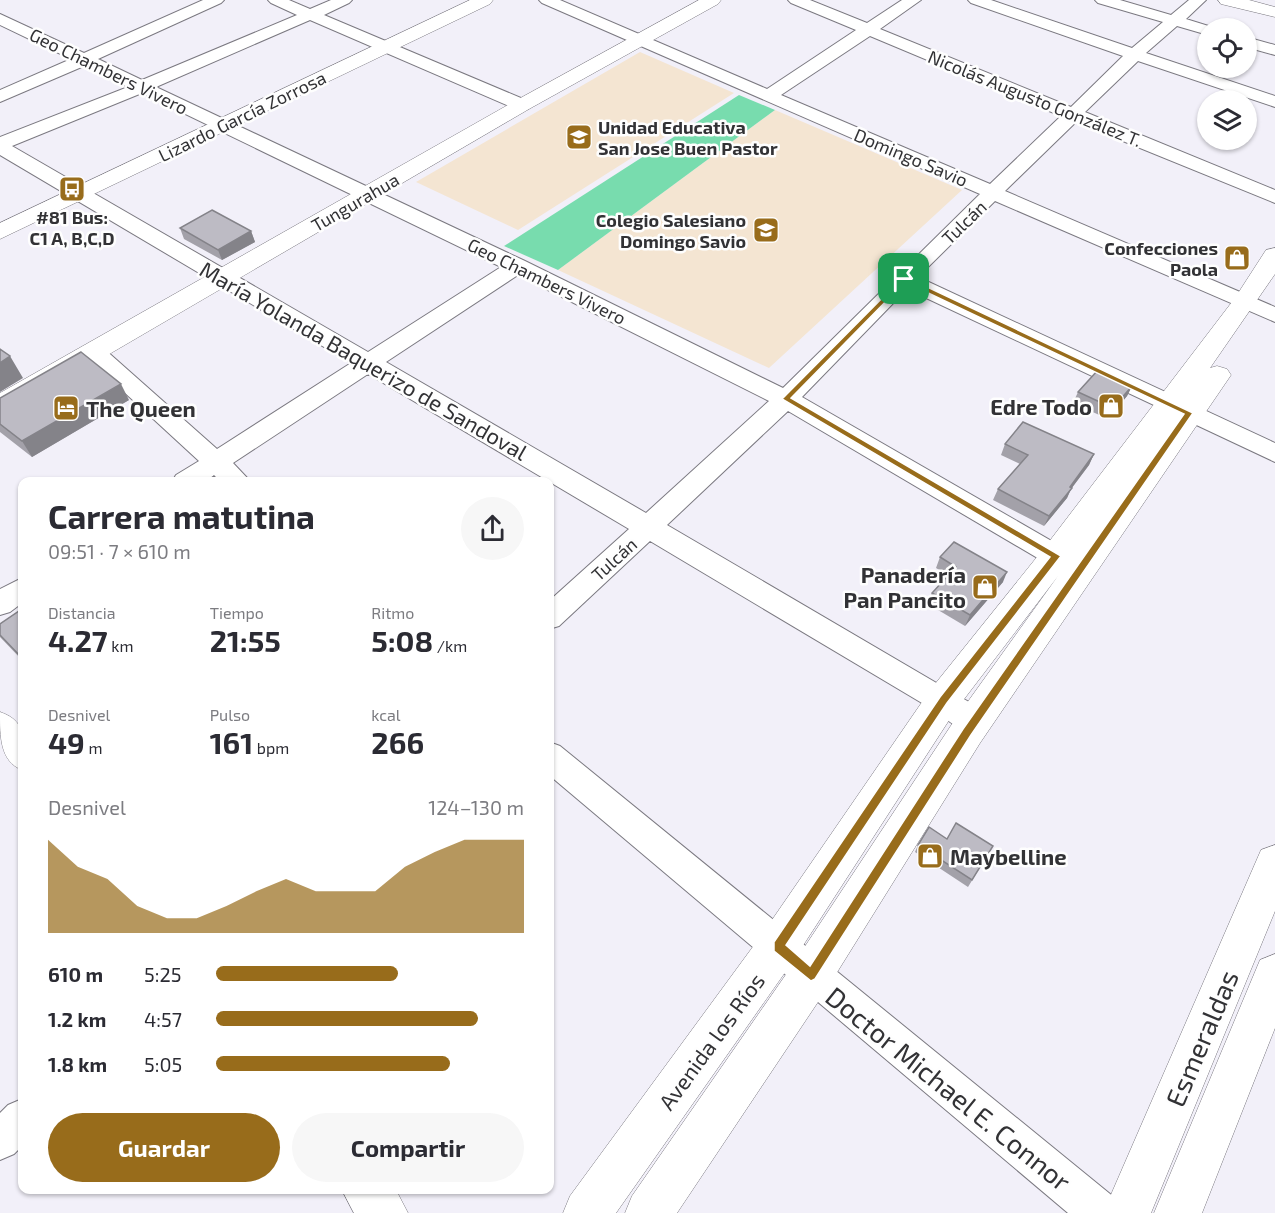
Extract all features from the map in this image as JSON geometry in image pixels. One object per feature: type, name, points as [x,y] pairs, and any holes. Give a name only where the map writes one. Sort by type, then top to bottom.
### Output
[{"type":"main road","name":"Lizardo García Zorrosa","points":[[0,232],[484,0]]},
{"type":"main road","name":"Tungurahua","points":[[0,405],[522,105],[712,0]]},
{"type":"main road","points":[[1227,0],[1275,12]]},
{"type":"main road","name":"Avenida los Ríos","points":[[649,1213],[811,975],[975,721],[1068,563],[1178,408],[1265,305],[1275,255]]},
{"type":"main road","name":"Avenida los Ríos","points":[[587,1213],[778,946],[944,700],[1068,563]]},
{"type":"main road","points":[[0,727],[18,749]]},
{"type":"main road","name":"Esmeraldas","points":[[1127,1213],[1275,863]]},
{"type":"main road","name":"Esmeraldas","points":[[1178,1213],[1275,975]]},
{"type":"main road","points":[[369,1194],[384,1213]]},
{"type":"street","points":[[0,97],[216,0]]},
{"type":"street","points":[[276,0],[522,105]]},
{"type":"street","points":[[0,146],[344,0]]},
{"type":"street","name":"Domingo Savio","points":[[547,0],[994,193],[1265,305]]},
{"type":"street","name":"Nicolás Augusto González T.","points":[[796,0],[1275,197]]},
{"type":"street","points":[[768,96],[913,0]]},
{"type":"street","points":[[976,0],[1275,102]]},
{"type":"street","points":[[1103,0],[1197,27]]},
{"type":"street","name":"Tulcán","points":[[554,613],[786,399],[904,279],[1136,53],[1198,0]]},
{"type":"street","name":"Geo Chambers Vivero","points":[[0,19],[516,266],[786,399],[1068,563]]},
{"type":"street","points":[[1257,45],[1275,50]]},
{"type":"street","name":"María Yolanda Baquerizo de Sandoval","points":[[0,146],[944,700],[975,721]]},
{"type":"street","points":[[192,477],[516,266]]},
{"type":"street","points":[[904,279],[1275,453]]},
{"type":"street","points":[[94,352],[233,477]]},
{"type":"street","points":[[0,604],[18,592]]},
{"type":"street","name":"Doctor Michael E. Connor","points":[[554,760],[1100,1213]]},
{"type":"street","points":[[0,1140],[18,1123]]},
{"type":"shaded area","name":"Unidad Educativa San Jose Buen Pastor","points":[[640,52],[734,93],[518,230],[416,182]]},
{"type":"shaded area","name":"Colegio Salesiano Domingo Savio","points":[[775,110],[962,190],[769,368],[558,270]]},
{"type":"green space","points":[[739,95],[775,110],[558,270],[504,246]]},
{"type":"building","points":[[212,210],[251,231],[218,250],[180,228]]},
{"type":"building","points":[[0,349],[10,356],[0,363]]},
{"type":"building","name":"The Queen","points":[[81,352],[121,384],[22,441],[0,424],[0,398]]},
{"type":"building","points":[[1098,370],[1132,386],[1113,408],[1078,392]]},
{"type":"building","points":[[1023,422],[1094,454],[1070,487],[1072,488],[1049,516],[998,489],[1028,455],[1005,444]]},
{"type":"building","points":[[954,542],[1007,572],[970,615],[932,593],[956,567],[940,557]]},
{"type":"building","points":[[18,612],[18,654],[0,635],[0,624]]},
{"type":"building","points":[[956,823],[993,846],[972,880],[918,845],[929,827],[947,839]]},
{"type":"place","name":"Unidad Educativa San Jose Buen Pastor","points":[[579,137]]},
{"type":"place","name":"#81 Bus: C1 A, B,C,D","points":[[72,189]]},
{"type":"place","name":"Colegio Salesiano Domingo Savio","points":[[766,230]]},
{"type":"place","name":"Confecciones Paola","points":[[1237,258]]},
{"type":"place","name":"Edre Todo","points":[[1111,406]]},
{"type":"place","name":"The Queen","points":[[66,408]]},
{"type":"place","name":"Panadería Pan Pancito","points":[[985,587]]},
{"type":"place","name":"Maybelline","points":[[930,856]]},
{"type":"route","points":[[904,279],[1189,413],[967,732],[811,975],[778,946],[944,700],[1056,556],[786,399],[904,279]]}]
